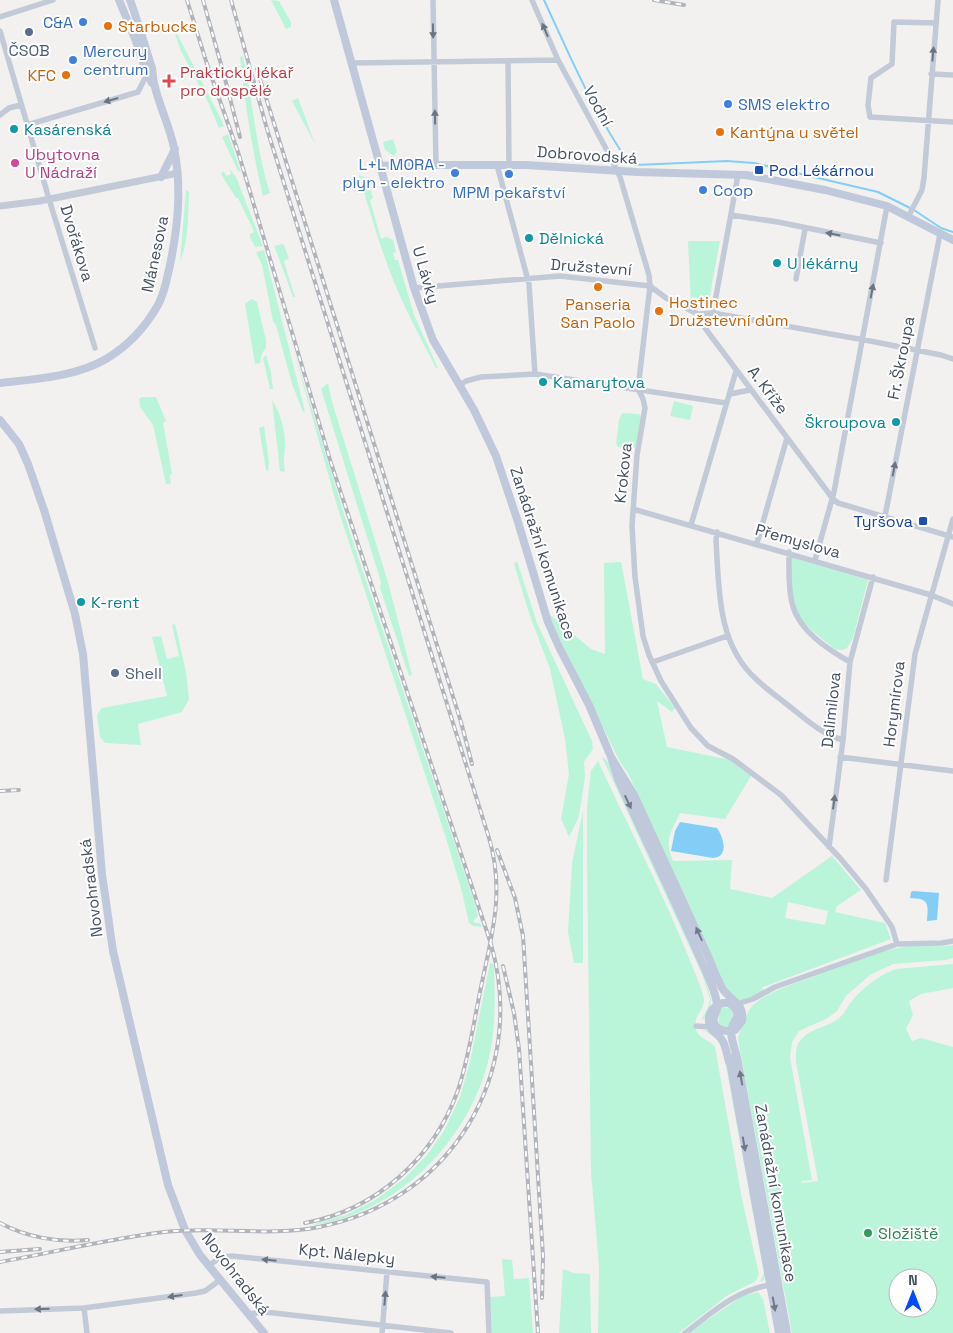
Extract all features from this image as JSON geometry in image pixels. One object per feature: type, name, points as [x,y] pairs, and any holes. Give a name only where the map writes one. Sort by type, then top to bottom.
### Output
[{"type":"main road","points":[[119,0],[147,74],[155,87]]},
{"type":"main road","points":[[130,0],[152,70],[155,87]]},
{"type":"main road","points":[[334,0],[381,166]]},
{"type":"main road","name":"Mánesova","points":[[1,384],[59,375],[83,369],[105,360],[124,348],[141,329],[158,304],[164,290],[176,238],[179,204],[175,149],[155,87]]},
{"type":"main road","points":[[161,177],[175,149]]},
{"type":"main road","name":"Dobrovodská","points":[[381,166],[396,164],[436,166],[509,165],[738,175],[793,183],[911,212],[940,234],[953,240]]},
{"type":"main road","name":"U Lávky","points":[[381,166],[414,288],[433,340],[460,386]]},
{"type":"main road","name":"Zanádražní komunikace","points":[[460,386],[496,456],[548,622],[558,647],[589,705],[611,757],[618,779],[708,977],[713,1008],[717,1009],[714,1018],[715,1024],[726,1039],[779,1333]]},
{"type":"main road","name":"Novohradská","points":[[0,420],[19,444],[28,464],[44,510],[75,614],[83,654],[102,868],[113,951],[168,1185],[185,1230],[208,1266],[264,1333]]},
{"type":"main road","name":"Zanádražní komunikace","points":[[611,757],[634,795],[709,958],[722,998],[733,1004],[743,1014]]},
{"type":"main road","points":[[703,1026],[713,1008],[733,1004],[738,1015],[736,1022],[732,1026],[734,1029]]},
{"type":"main road","points":[[720,1029],[734,1029],[742,1021],[743,1014]]},
{"type":"main road","name":"Zanádražní komunikace","points":[[703,1026],[721,1039],[729,1062]]},
{"type":"main road","name":"Zanádražní komunikace","points":[[734,1029],[737,1057],[788,1333]]},
{"type":"street","points":[[0,17],[53,0]]},
{"type":"street","points":[[433,0],[436,166]]},
{"type":"street","name":"Vodní","points":[[532,0],[558,60],[617,171],[648,270],[650,286]]},
{"type":"street","points":[[911,212],[922,190],[938,0]]},
{"type":"street","points":[[936,23],[894,22],[892,64],[871,78],[868,105],[870,117],[953,122]]},
{"type":"street","name":"Dvořákova","points":[[0,31],[95,348]]},
{"type":"street","points":[[352,63],[558,60]]},
{"type":"street","points":[[508,61],[509,165]]},
{"type":"street","points":[[27,125],[138,92],[147,74]]},
{"type":"street","points":[[931,74],[953,75]]},
{"type":"street","points":[[0,115],[9,108],[21,106]]},
{"type":"street","points":[[498,166],[529,288],[535,374]]},
{"type":"street","points":[[0,206],[49,199],[178,173]]},
{"type":"street","points":[[713,313],[738,175]]},
{"type":"street","points":[[815,560],[833,499],[887,206]]},
{"type":"street","points":[[731,215],[778,222],[881,243]]},
{"type":"street","points":[[796,279],[805,229]]},
{"type":"street","name":"Fr. Škroupa","points":[[885,516],[940,234]]},
{"type":"street","name":"Družstevní","points":[[414,288],[560,276],[650,286],[666,298],[698,314]]},
{"type":"street","name":"Krokova","points":[[650,286],[638,389],[644,399],[646,408],[637,455],[632,526],[635,577],[643,636],[664,685],[691,728],[708,746],[733,759],[781,795],[829,848]]},
{"type":"street","points":[[698,314],[713,313],[863,339],[953,359]]},
{"type":"street","name":"A. Kříže","points":[[698,314],[705,328],[736,371],[833,499]]},
{"type":"street","points":[[691,525],[736,371]]},
{"type":"street","points":[[460,386],[466,381],[481,377],[535,374],[726,403]]},
{"type":"street","points":[[730,394],[750,390]]},
{"type":"street","points":[[757,544],[788,438]]},
{"type":"street","points":[[833,499],[838,503],[951,536],[953,519]]},
{"type":"street","name":"Přemyslova","points":[[634,509],[873,577],[953,604]]},
{"type":"street","points":[[717,532],[720,607],[728,636],[739,658],[755,679],[827,735],[843,740]]},
{"type":"street","name":"Horymírova","points":[[886,880],[915,654],[931,595],[951,536]]},
{"type":"street","points":[[788,552],[791,599],[798,618],[820,642],[850,662]]},
{"type":"street","name":"Dalimilova","points":[[829,848],[843,740],[850,662],[873,577]]},
{"type":"street","points":[[653,662],[728,636]]},
{"type":"street","points":[[840,756],[953,771]]},
{"type":"street","points":[[829,848],[866,889],[892,926],[897,944]]},
{"type":"street","points":[[733,1004],[753,999],[775,987],[897,944],[953,941]]},
{"type":"street","points":[[743,1014],[753,999]]},
{"type":"street","points":[[703,1026],[720,1029]]},
{"type":"street","name":"Kpt. Nálepky","points":[[208,1266],[221,1257],[232,1256],[486,1282],[489,1333]]},
{"type":"street","points":[[382,1333],[387,1272]]},
{"type":"street","points":[[0,1311],[84,1308],[196,1293],[205,1291],[220,1280]]},
{"type":"street","points":[[685,1333],[730,1299],[749,1290],[770,1285]]},
{"type":"street","points":[[84,1308],[87,1333]]},
{"type":"street","points":[[248,1314],[265,1312],[452,1333]]},
{"type":"green space","points":[[271,0],[279,1],[291,22],[291,27],[286,29]]},
{"type":"green space","points":[[172,24],[224,126],[219,128],[209,104],[180,49]]},
{"type":"green space","points":[[243,56],[261,160],[270,193],[263,196],[247,110],[240,57]]},
{"type":"green space","points":[[298,98],[315,144],[292,101]]},
{"type":"green space","points":[[228,134],[241,172],[238,171],[222,137]]},
{"type":"green space","points":[[393,139],[397,152],[394,156],[385,150],[383,142]]},
{"type":"green space","points":[[229,168],[236,177],[263,246],[255,247],[250,237],[250,234],[254,232],[252,227],[238,198],[236,198],[221,174],[223,171],[227,176],[231,174]]},
{"type":"green space","points":[[359,175],[369,179],[374,186],[369,186],[373,198],[370,200],[381,239],[387,237],[393,240],[396,252],[393,253],[395,260],[398,260],[414,315],[438,368],[436,368],[407,312],[387,265]]},
{"type":"green space","points":[[186,190],[189,192],[188,227],[180,261]]},
{"type":"green space","points":[[688,241],[720,241],[708,306],[691,305]]},
{"type":"green space","points":[[282,244],[289,259],[284,262],[295,297],[293,297],[275,248],[275,246]]},
{"type":"green space","points":[[264,250],[305,411],[303,412],[292,384],[276,325],[273,321],[262,265],[256,252]]},
{"type":"green space","points":[[252,299],[257,302],[266,340],[266,348],[262,353],[260,363],[255,364],[245,304]]},
{"type":"green space","points":[[294,351],[350,533],[475,904],[478,916],[473,921],[480,923],[482,927],[473,926],[469,923],[446,838],[337,506]]},
{"type":"green space","points":[[266,355],[273,389],[270,389],[263,358]]},
{"type":"green space","points":[[328,383],[332,402],[388,582],[412,675],[409,676],[380,588],[381,582],[321,389]]},
{"type":"green space","points":[[142,397],[156,397],[166,421],[163,423],[172,473],[170,476],[171,484],[166,484],[153,425],[140,407],[139,399]]},
{"type":"green space","points":[[272,400],[282,422],[285,441],[285,472],[280,471]]},
{"type":"green space","points":[[674,401],[693,406],[690,420],[670,416]]},
{"type":"green space","points":[[622,413],[639,414],[641,416],[636,446],[634,448],[618,447],[616,444],[619,420]]},
{"type":"green space","points":[[264,426],[269,462],[268,472],[266,470],[259,428]]},
{"type":"green space","points":[[790,557],[868,580],[853,638],[847,648],[838,650],[833,648],[803,621],[794,599]]},
{"type":"green space","points":[[517,561],[537,623],[592,741],[593,749],[584,762],[585,777],[578,819],[569,837],[561,819],[569,774],[565,739],[550,669],[530,616],[514,564]]},
{"type":"green space","points":[[621,562],[643,679],[656,684],[675,708],[672,712],[657,701],[667,747],[731,760],[751,776],[725,819],[680,813],[671,831],[669,842],[673,861],[732,860],[730,889],[772,898],[832,856],[861,890],[837,906],[835,912],[885,923],[891,939],[761,988],[766,990],[755,996],[741,1001],[732,997],[724,986],[709,948],[628,773],[620,762],[549,614],[591,649],[605,654],[604,563]],"holes":[[[788,902],[828,911],[825,925],[785,918]]]},
{"type":"green space","points":[[175,624],[186,672],[189,699],[182,712],[138,724],[141,745],[105,743],[100,737],[97,715],[102,708],[167,696],[152,637],[161,636],[167,659],[179,656],[172,625]]},
{"type":"green space","points":[[602,757],[609,765],[705,979],[711,1002],[707,1014],[701,1021],[710,999],[702,974]]},
{"type":"green space","points":[[598,761],[668,908],[702,993],[704,1001],[695,1026],[697,1033],[715,1047],[742,1199],[759,1274],[756,1281],[728,1295],[679,1333],[598,1333],[599,1267],[591,1172],[587,807],[591,771]]},
{"type":"green space","points":[[583,811],[583,963],[574,963],[568,932],[572,863]]},
{"type":"green space","points":[[953,945],[953,958],[893,964],[870,975],[846,996],[837,1011],[826,1019],[799,1031],[792,1042],[790,1057],[812,1180],[802,1181],[801,1183],[818,1181],[796,1062],[796,1050],[799,1042],[808,1033],[838,1019],[861,991],[884,975],[896,969],[953,964],[953,988],[921,994],[909,1001],[913,1015],[906,1029],[912,1041],[921,1038],[953,1047],[953,1333],[792,1333],[738,1039],[749,1011],[753,1005],[767,995],[859,959],[909,946]]},
{"type":"green space","points":[[490,963],[494,967],[495,991],[491,1050],[478,1091],[464,1119],[446,1145],[425,1169],[401,1189],[374,1205],[345,1218],[315,1225],[346,1215],[377,1199],[406,1177],[427,1155],[444,1131],[460,1097],[470,1062]]},
{"type":"green space","points":[[720,1008],[731,1009],[733,1014],[728,1028],[718,1022]]},
{"type":"green space","points":[[703,1029],[711,1032],[718,1041]]},
{"type":"green space","points":[[720,1042],[724,1051],[765,1273],[764,1280],[760,1282],[764,1273]]},
{"type":"green space","points":[[502,1259],[512,1260],[514,1279],[529,1278],[533,1333],[492,1333],[490,1297],[505,1296]]},
{"type":"green space","points":[[563,1269],[574,1273],[590,1274],[591,1333],[559,1333]]},
{"type":"green space","points":[[758,1292],[763,1299],[770,1333],[689,1333],[742,1296]]},
{"type":"water","points":[[680,822],[717,828],[724,846],[721,854],[713,858],[671,851],[675,831]]},
{"type":"water","points":[[913,891],[939,893],[937,920],[927,921],[927,904],[922,899],[910,898]]},
{"type":"waterway","points":[[544,0],[594,104],[629,163],[636,165],[727,161],[754,163],[878,192],[910,208]]},
{"type":"waterway","points":[[914,210],[941,228],[953,232]]},
{"type":"railway","points":[[0,1262],[164,1232],[183,1230],[300,1230],[319,1227],[366,1213],[407,1190],[442,1160],[469,1124],[488,1083],[498,1039],[500,992],[491,944],[331,463],[239,155],[187,0]]},
{"type":"railway","points":[[203,0],[240,137]]},
{"type":"railway","points":[[231,0],[267,129],[489,838],[496,877],[493,931],[471,1039],[458,1090],[447,1115],[434,1138],[418,1159],[378,1193],[355,1206],[331,1216],[305,1223]]},
{"type":"railway","points":[[654,0],[684,5]]},
{"type":"railway","points":[[257,69],[461,722],[472,764]]},
{"type":"railway","points":[[0,791],[19,790]]},
{"type":"railway","points":[[497,850],[515,898],[523,936],[543,1256],[542,1298]]},
{"type":"railway","points":[[503,966],[514,1013],[519,1049],[538,1333]]},
{"type":"railway","points":[[0,1223],[42,1238],[65,1241],[88,1240]]},
{"type":"railway","points":[[0,1252],[40,1249]]},
{"type":"place","name":"C&A","points":[[83,22]]},
{"type":"place","name":"Starbucks","points":[[108,26]]},
{"type":"place","name":"ČSOB","points":[[29,32]]},
{"type":"place","name":"Mercury centrum","points":[[73,60]]},
{"type":"place","name":"KFC","points":[[66,75]]},
{"type":"place","name":"Praktický lékař pro dospělé","points":[[169,81]]},
{"type":"place","name":"SMS elektro","points":[[728,104]]},
{"type":"place","name":"Kasárenská","points":[[14,129]]},
{"type":"place","name":"Kantýna u světel","points":[[720,132]]},
{"type":"place","name":"Ubytovna U Nádraží","points":[[15,163]]},
{"type":"place","name":"Pod Lékárnou","points":[[759,170]]},
{"type":"place","name":"L+L MORA - plyn - elektro","points":[[455,173]]},
{"type":"place","name":"MPM pekařství","points":[[509,174]]},
{"type":"place","name":"Coop","points":[[703,190]]},
{"type":"place","name":"Dělnická","points":[[529,238]]},
{"type":"place","name":"U lékárny","points":[[777,263]]},
{"type":"place","name":"Panseria San Paolo","points":[[598,287]]},
{"type":"place","name":"Hostinec Družstevní dům","points":[[659,311]]},
{"type":"place","name":"Kamarytova","points":[[543,382]]},
{"type":"place","name":"Škroupova","points":[[896,422]]},
{"type":"place","name":"Tyršova","points":[[923,521]]},
{"type":"place","name":"K-rent","points":[[81,602]]},
{"type":"place","name":"Shell","points":[[115,673]]},
{"type":"place","name":"Složiště","points":[[868,1233]]}]
